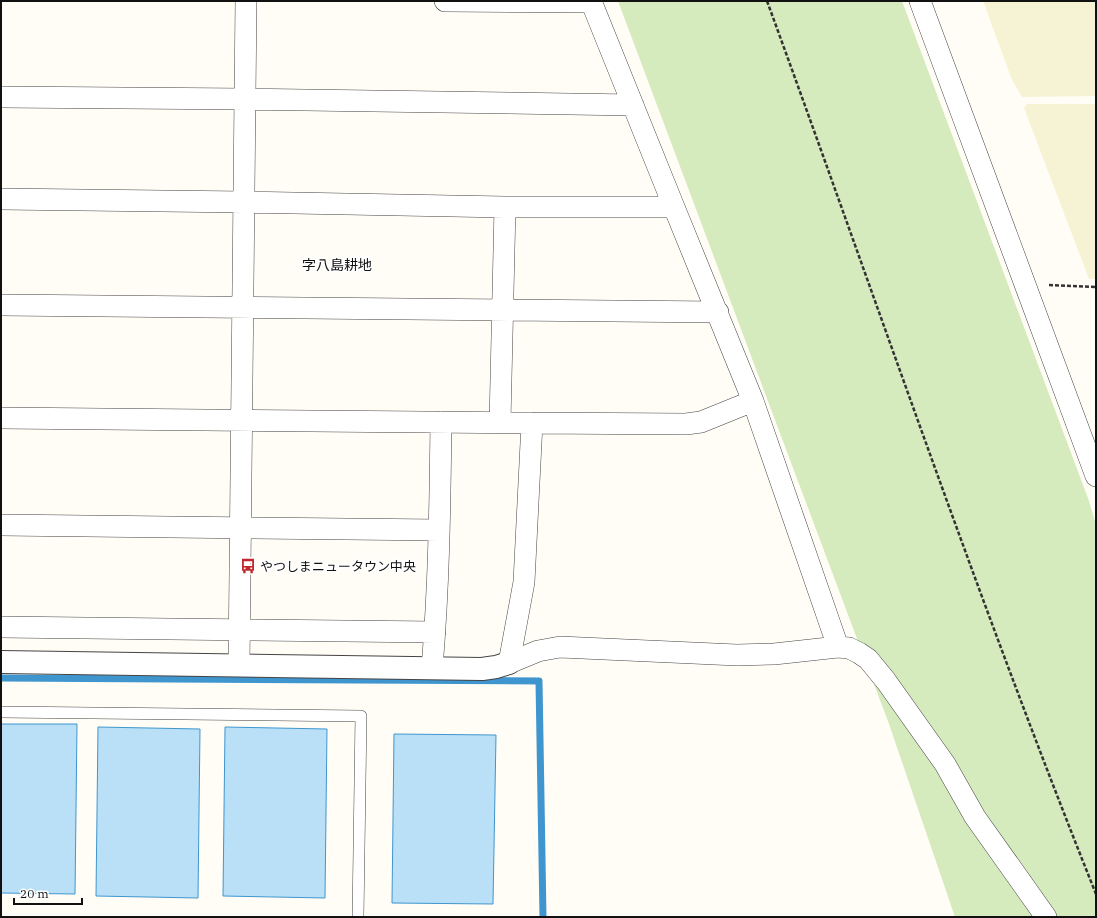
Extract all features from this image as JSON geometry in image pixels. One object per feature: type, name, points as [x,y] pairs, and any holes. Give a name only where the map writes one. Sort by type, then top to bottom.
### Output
[{"type":"street","points":[[239,665],[246,1]]},
{"type":"street","points":[[445,1],[592,2],[753,401],[838,647]]},
{"type":"street","points":[[920,1],[1096,476]]},
{"type":"street","points":[[1,97],[633,105]]},
{"type":"street","points":[[1,199],[505,207],[674,207]]},
{"type":"street","points":[[500,422],[505,207]]},
{"type":"street","points":[[1,305],[718,312]]},
{"type":"street","points":[[1,418],[694,423],[706,420],[753,401]]},
{"type":"street","points":[[432,668],[439,530],[441,422]]},
{"type":"street","points":[[509,663],[524,582],[532,423]]},
{"type":"street","points":[[1,525],[439,530]]},
{"type":"street","points":[[1,627],[435,632]]},
{"type":"street","points":[[1,662],[487,669],[509,663],[538,651],[560,647],[731,655],[774,654],[838,647],[849,648],[864,656],[886,681],[945,764],[975,817],[1046,917]]},
{"type":"lane","points":[[1,712],[361,716],[358,917]]},
{"type":"path","points":[[767,1],[1051,782],[1096,894]]},
{"type":"path","points":[[1024,284],[1096,287]]},
{"type":"shaded area","points":[[983,1],[1096,1],[1096,96],[1022,97],[1012,80]]},
{"type":"shaded area","points":[[1027,104],[1096,104],[1096,279],[1089,279],[1024,108]]},
{"type":"green space","points":[[618,1],[902,1],[1089,501],[1096,525],[1096,917],[955,917],[889,724]]},
{"type":"water","points":[[1,724],[77,724],[75,894],[1,893]]},
{"type":"water","points":[[98,727],[200,729],[198,898],[96,896]]},
{"type":"water","points":[[225,727],[327,729],[325,898],[223,896]]},
{"type":"water","points":[[394,734],[496,735],[493,904],[392,903]]},
{"type":"waterway","points":[[1,678],[539,681],[543,917]]},
{"type":"place","name":"やつしまニュータウン中央","points":[[248,566]]},
{"type":"district","name":"字八島耕地","points":[[337,265]]}]
